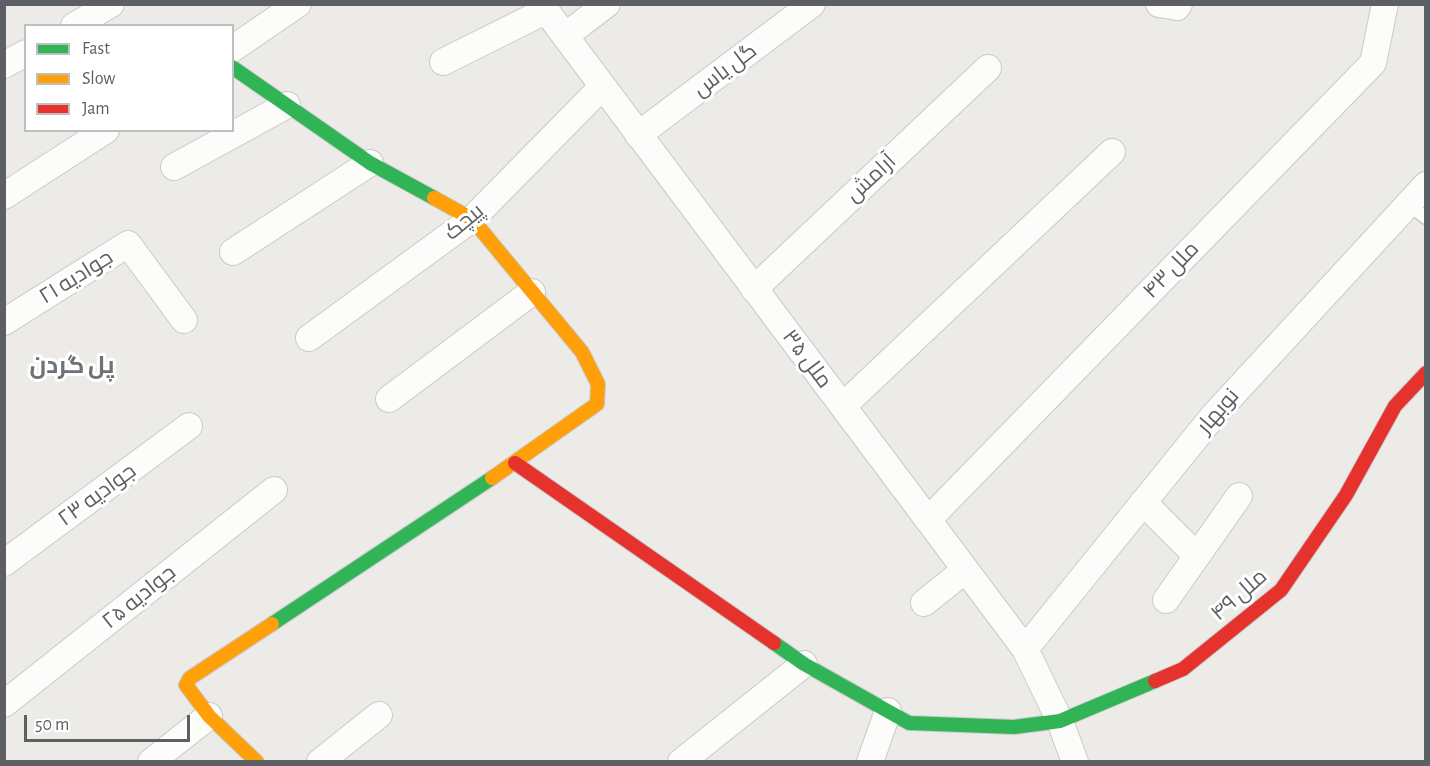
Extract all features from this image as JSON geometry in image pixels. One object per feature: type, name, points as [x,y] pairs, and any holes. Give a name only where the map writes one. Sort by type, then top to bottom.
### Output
[{"type":"street","points":[[77,24],[111,4]]},
{"type":"street","points":[[234,48],[298,4]]},
{"type":"street","points":[[565,36],[607,4]]},
{"type":"street","name":"گل یاس","points":[[638,135],[812,4]]},
{"type":"street","points":[[1159,4],[1178,7],[1179,4]]},
{"type":"street","name":"ملل ۴۳","points":[[928,520],[1373,63],[1385,4]]},
{"type":"street","points":[[443,62],[543,8]]},
{"type":"street","name":"ملل ۳۵","points":[[543,8],[1025,649],[1060,721],[1075,762]]},
{"type":"street","points":[[4,66],[24,55]]},
{"type":"street","points":[[234,68],[370,163],[472,219],[582,352],[598,384],[597,404],[515,464],[190,678],[186,686],[209,716],[257,762]]},
{"type":"street","name":"آرامش","points":[[754,289],[988,68]]},
{"type":"street","name":"پیچک","points":[[309,338],[472,219],[602,87]]},
{"type":"street","points":[[174,167],[287,105]]},
{"type":"street","points":[[4,196],[103,132]]},
{"type":"street","points":[[843,406],[1112,152]]},
{"type":"street","points":[[233,252],[370,163]]},
{"type":"street","name":"نوبهار","points":[[1025,649],[1214,415],[1417,211],[1425,185]]},
{"type":"street","name":"جوادیه ۲۱","points":[[4,322],[128,244],[184,320]]},
{"type":"street","points":[[389,399],[532,292]]},
{"type":"street","name":"ملل ۴۹","points":[[515,464],[804,664],[909,723],[1014,727],[1060,721],[1183,669],[1281,590],[1346,495],[1395,406],[1425,373]]},
{"type":"street","name":"جوادیه ۲۳","points":[[4,563],[189,426]]},
{"type":"street","name":"جوادیه ۲۵","points":[[4,704],[273,490]]},
{"type":"street","points":[[1166,600],[1239,496]]},
{"type":"street","points":[[1143,502],[1197,556]]},
{"type":"street","points":[[924,603],[965,570]]},
{"type":"street","points":[[681,762],[804,664]]},
{"type":"street","points":[[870,762],[888,711]]},
{"type":"street","points":[[320,762],[380,715]]},
{"type":"street","points":[[151,762],[209,716]]},
{"type":"traffic: fast","points":[[234,68],[370,163],[434,198]]},
{"type":"traffic: fast","points":[[272,624],[492,478]]},
{"type":"traffic: fast","points":[[774,643],[804,664],[909,723],[1014,727],[1060,721],[1155,681]]},
{"type":"traffic: slow","points":[[434,198],[472,219],[582,352],[598,384],[597,404],[492,478]]},
{"type":"traffic: slow","points":[[257,762],[209,716],[186,685],[190,678],[272,624]]},
{"type":"traffic: jam","points":[[1155,681],[1183,669],[1281,590],[1346,495],[1395,406],[1426,373]]},
{"type":"traffic: jam","points":[[515,463],[774,643]]},
{"type":"district","name":"پل گردن","points":[[72,366]]}]
